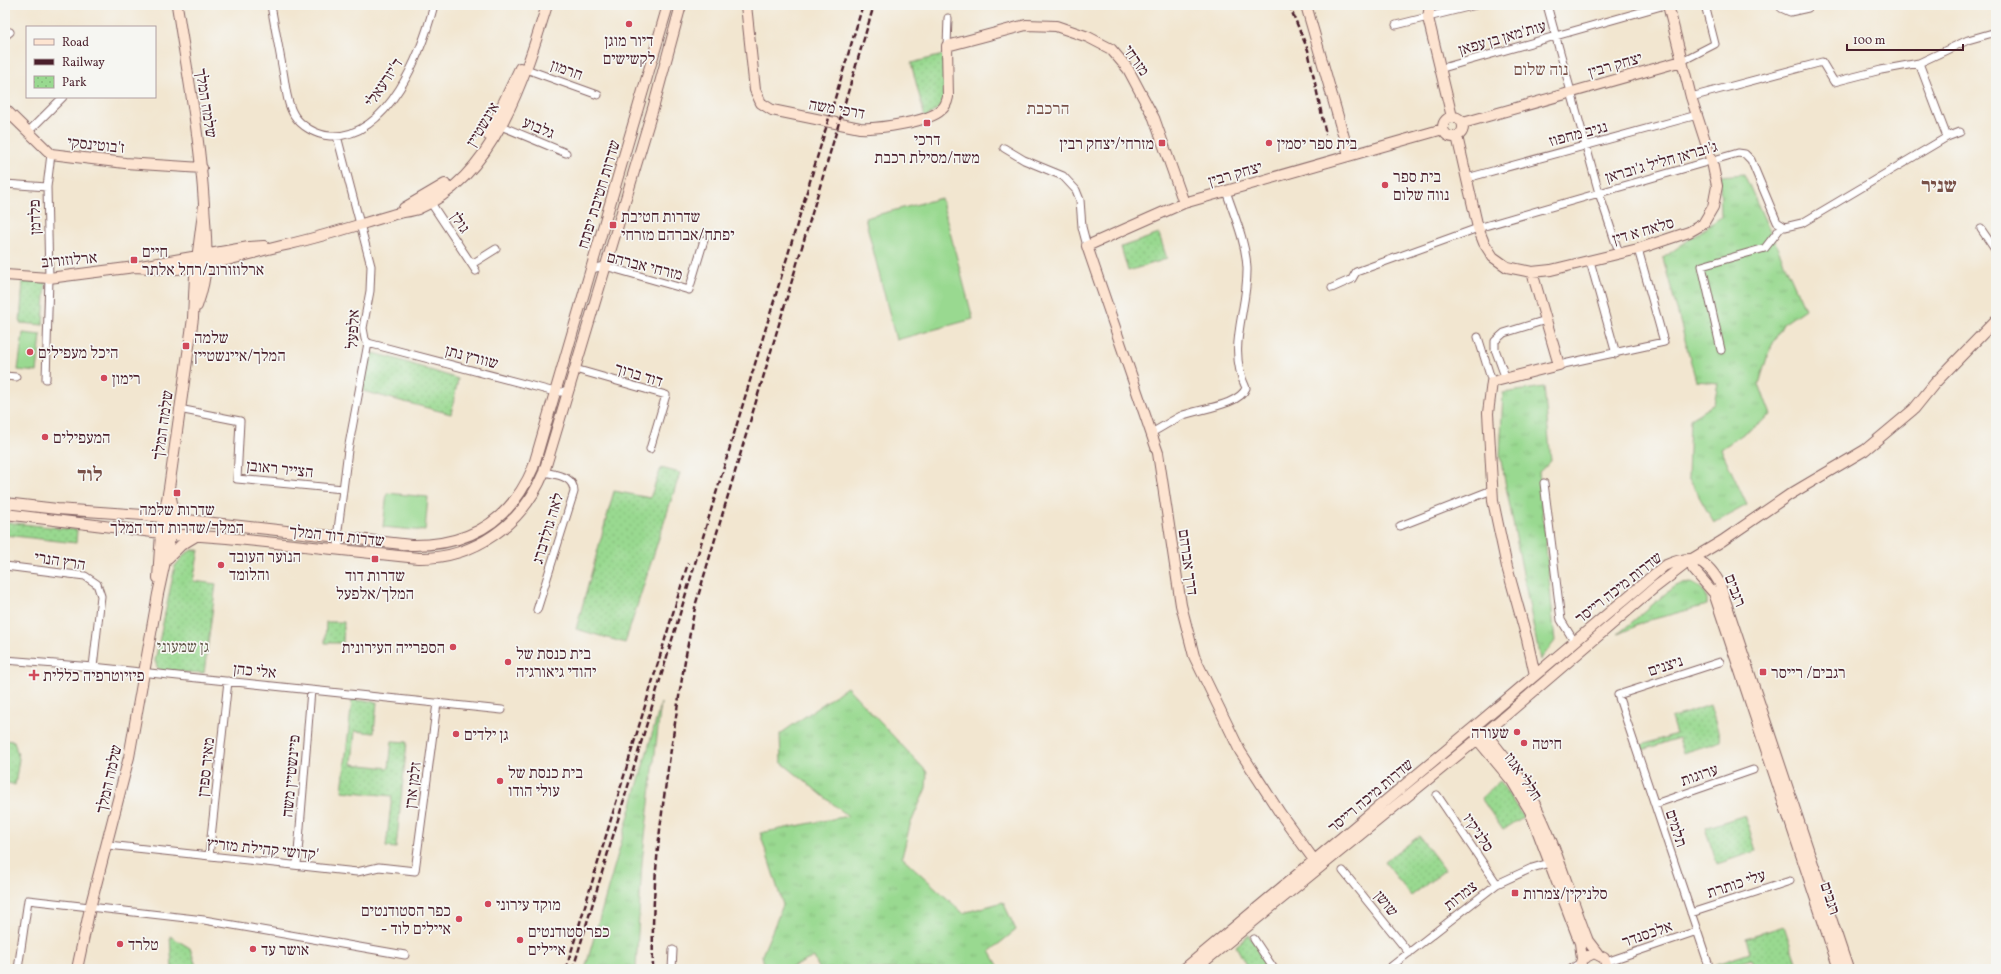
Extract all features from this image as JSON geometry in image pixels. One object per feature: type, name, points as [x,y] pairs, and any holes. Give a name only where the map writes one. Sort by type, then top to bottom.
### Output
[{"type":"street","name":"שלמה המלך","points":[[158,594],[161,533],[173,506],[169,488],[179,409],[193,318],[203,286],[202,261],[204,205],[202,168],[177,5]]},
{"type":"street","points":[[271,5],[288,98],[294,114],[310,129],[327,135],[337,136]]},
{"type":"street","name":"ד'יזרעאלי","points":[[337,136],[363,127],[376,118],[386,107],[411,69],[422,42],[434,5]]},
{"type":"street","name":"אינשטיין","points":[[202,261],[298,243],[360,226],[393,214],[418,209],[461,170],[485,139],[494,124],[522,63],[540,5]]},
{"type":"street","name":"אינשטיין","points":[[428,199],[456,184],[473,166],[501,126],[526,69],[547,5]]},
{"type":"street","name":"שדרות חטיבת יפתח","points":[[555,392],[668,5]]},
{"type":"street","name":"שדרות חטיבת יפתח","points":[[569,390],[656,98],[681,5]]},
{"type":"street","name":"דרכי משה","points":[[746,5],[755,90],[761,103],[772,110],[838,125],[874,129],[924,118],[940,111],[946,103],[948,97],[947,46]]},
{"type":"street","points":[[1306,5],[1349,156]]},
{"type":"street","points":[[1430,5],[1428,18],[1439,70],[1452,117]]},
{"type":"street","points":[[1396,25],[1476,5]]},
{"type":"street","points":[[1547,5],[1585,145],[1619,253]]},
{"type":"street","name":"עות'מאן בן עפאן","points":[[1439,70],[1666,5]]},
{"type":"street","name":"סלאח א דין","points":[[1457,136],[1478,228],[1484,244],[1493,257],[1507,267],[1532,272],[1552,270],[1638,249],[1689,232],[1703,224],[1713,207],[1717,186],[1712,162],[1691,97],[1666,5]]},
{"type":"street","points":[[1682,61],[1715,44],[1705,5]]},
{"type":"street","points":[[1781,5],[1781,8],[1790,12],[1808,8]]},
{"type":"street","points":[[947,46],[948,18]]},
{"type":"street","name":"מזרחי","points":[[947,46],[1026,25],[1056,26],[1088,37],[1111,49],[1128,68],[1154,118],[1184,203]]},
{"type":"street","points":[[1691,97],[1822,62],[1834,82],[1881,70],[1919,63],[1968,40],[1996,32]]},
{"type":"street","name":"יצחק רבין","points":[[1463,123],[1682,61]]},
{"type":"street","points":[[1919,63],[1947,137]]},
{"type":"street","name":"חרמון","points":[[526,69],[598,95]]},
{"type":"street","points":[[28,132],[63,98]]},
{"type":"street","name":"ז'בוטינסקי","points":[[5,109],[51,154],[125,163],[202,168]]},
{"type":"street","name":"נגיב מחפוז","points":[[1467,178],[1697,115]]},
{"type":"street","points":[[1452,117],[1459,119],[1463,123],[1462,132],[1457,136],[1448,136],[1443,129],[1446,120],[1452,117]]},
{"type":"street","name":"גלבוע","points":[[501,126],[566,153]]},
{"type":"street","name":"יצחק רבין","points":[[1086,246],[1184,203],[1443,129]]},
{"type":"street","points":[[1721,350],[1702,266],[1765,248],[1782,226],[1785,228],[1802,223],[1947,137],[1960,132]]},
{"type":"street","name":"אלפעל","points":[[337,136],[371,266],[370,291],[363,328],[365,339],[368,343],[348,450],[337,538],[340,550]]},
{"type":"street","points":[[1004,148],[1030,163],[1063,176],[1076,190],[1080,200],[1082,226],[1086,246]]},
{"type":"street","name":"ג'ובראן חליל ג'ובראן","points":[[1332,288],[1352,279],[1356,272],[1478,228],[1712,162],[1738,153],[1745,154],[1751,160],[1777,222],[1782,226]]},
{"type":"street","name":"פלדמן","points":[[46,378],[49,278],[47,187],[51,154]]},
{"type":"street","points":[[5,184],[47,187]]},
{"type":"street","points":[[1151,433],[1183,416],[1225,404],[1244,393],[1246,388],[1239,375],[1237,359],[1247,282],[1247,266],[1245,252],[1226,191]]},
{"type":"street","name":"גולן","points":[[428,199],[476,271]]},
{"type":"street","points":[[1981,229],[1996,252]]},
{"type":"street","name":"מזרחי אברהם","points":[[591,269],[605,266],[689,290],[704,240]]},
{"type":"street","name":"דרך אברהם","points":[[1086,246],[1158,453],[1181,605],[1194,656],[1240,751],[1280,814],[1314,860]]},
{"type":"street","points":[[472,264],[496,249]]},
{"type":"street","points":[[1492,382],[1559,365],[1616,354],[1664,342],[1638,249]]},
{"type":"street","name":"ארלוזורוב","points":[[5,275],[49,278],[135,267],[171,269],[202,261]]},
{"type":"street","points":[[1590,261],[1616,354]]},
{"type":"street","points":[[1532,272],[1559,365]]},
{"type":"street","points":[[1506,378],[1495,349],[1495,341],[1504,333],[1546,320]]},
{"type":"street","points":[[1692,559],[1722,541],[1789,495],[1865,450],[1914,409],[1935,383],[1996,320]]},
{"type":"street","points":[[1478,337],[1492,382],[1488,413],[1493,501],[1507,567],[1527,639],[1535,675]]},
{"type":"street","name":"שוורץ נתן","points":[[368,343],[555,392],[564,392],[569,390]]},
{"type":"street","name":"דוד ברוך","points":[[575,369],[666,395],[650,449]]},
{"type":"street","points":[[5,376],[16,376]]},
{"type":"street","name":"שדרות דוד המלך","points":[[5,514],[161,533],[418,558],[441,557],[466,551],[487,540],[511,522],[529,501],[544,472],[569,390]]},
{"type":"street","name":"שדרות דוד המלך","points":[[5,503],[57,510],[168,518],[337,538],[430,545],[460,540],[487,526],[511,506],[527,481],[555,392]]},
{"type":"street","name":"הצייר ראובן","points":[[179,409],[240,420],[237,479],[343,489]]},
{"type":"street","name":"לאה גולדברג","points":[[537,610],[574,492],[574,486],[570,480],[544,472]]},
{"type":"street","points":[[1544,483],[1561,620],[1574,641]]},
{"type":"street","points":[[1400,526],[1492,490]]},
{"type":"street","name":"שלמה המלך","points":[[77,969],[90,908],[108,846],[134,734],[143,673],[158,594],[172,534],[168,518]]},
{"type":"street","points":[[167,559],[181,545],[198,536]]},
{"type":"street","name":"שדרות מיכה רייסר","points":[[1184,969],[1664,566],[1679,559],[1692,559]]},
{"type":"street","name":"רגבים","points":[[1839,969],[1714,593],[1706,582],[1693,569],[1692,559],[1708,565],[1719,582],[1848,969]]},
{"type":"street","name":"שדרות מיכה רייסר","points":[[1195,969],[1481,736],[1692,559]]},
{"type":"street","name":"הרץ הנרי","points":[[5,566],[85,576],[97,584],[101,596],[93,667]]},
{"type":"street","points":[[1669,577],[1687,573],[1698,575]]},
{"type":"street","name":"אלי כהן","points":[[5,660],[93,667],[502,710]]},
{"type":"street","name":"ניצנים","points":[[1618,695],[1720,662]]},
{"type":"street","name":"מאיר ספרן","points":[[209,856],[228,681]]},
{"type":"street","name":"פיינשטיין משה","points":[[297,865],[311,690]]},
{"type":"street","name":"תלמים","points":[[1618,695],[1710,969]]},
{"type":"street","name":"זלמן ארן","points":[[415,870],[436,703]]},
{"type":"street","name":"חללי אגוז","points":[[1474,727],[1497,762],[1519,791],[1555,862],[1588,941],[1607,965]]},
{"type":"street","name":"ערוגות","points":[[1655,804],[1753,770]]},
{"type":"street","name":"סלניקיו","points":[[1437,795],[1497,884]]},
{"type":"street","name":"קדושי קהילת מזריץ'","points":[[108,846],[356,872],[379,867],[415,870]]},
{"type":"street","name":"חללי אגוז","points":[[1555,862],[1580,943],[1580,964]]},
{"type":"street","name":"צמרות","points":[[1388,969],[1497,884],[1532,868],[1555,862]]},
{"type":"street","name":"שושן","points":[[1343,871],[1409,953]]},
{"type":"street","name":"עלי כותרת","points":[[1691,913],[1790,881]]},
{"type":"street","points":[[18,969],[28,900],[204,920],[405,955]]},
{"type":"street","name":"אלכסנדר","points":[[1607,965],[1697,931]]},
{"type":"street","points":[[1254,939],[1274,969]]},
{"type":"street","points":[[672,969],[673,950]]},
{"type":"street","points":[[1571,969],[1580,964],[1590,954],[1598,954]]},
{"type":"green space","points":[[947,54],[946,103],[925,118],[911,63]]},
{"type":"green space","points":[[1744,174],[1805,309],[1783,324],[1769,351],[1759,384],[1771,415],[1721,449],[1747,505],[1714,523],[1688,477],[1690,419],[1714,404],[1718,383],[1696,381],[1663,258],[1721,217],[1720,176]]},
{"type":"green space","points":[[941,198],[973,319],[896,340],[865,218]]},
{"type":"green space","points":[[1159,234],[1167,259],[1128,271],[1121,247]]},
{"type":"green space","points":[[23,281],[46,282],[43,325],[20,323]]},
{"type":"green space","name":"היכל מעפילים","points":[[23,333],[41,335],[37,372],[18,370]]},
{"type":"green space","points":[[373,353],[458,379],[451,414],[362,391],[368,362]]},
{"type":"green space","points":[[1544,387],[1551,461],[1539,472],[1555,641],[1540,660],[1500,456],[1503,393]]},
{"type":"green space","points":[[661,468],[680,473],[625,643],[576,629],[614,491],[650,498]]},
{"type":"green space","points":[[387,493],[428,497],[425,531],[383,527]]},
{"type":"green space","points":[[5,522],[77,530],[76,543],[5,535]]},
{"type":"green space","name":"גן שמעוני","points":[[192,550],[199,550],[193,581],[216,584],[204,673],[163,671],[158,669],[155,661],[175,566],[185,554]]},
{"type":"green space","points":[[1691,583],[1704,591],[1707,605],[1650,620],[1618,634],[1672,588],[1681,584]]},
{"type":"green space","points":[[326,622],[344,622],[343,643],[325,643]]},
{"type":"green space","points":[[847,687],[927,772],[926,788],[910,825],[902,857],[963,913],[1003,902],[1016,930],[990,951],[1000,969],[819,969],[814,957],[788,969],[765,969],[762,955],[783,905],[760,833],[848,816],[781,762],[780,734]]},
{"type":"green space","points":[[352,700],[377,702],[374,733],[355,731],[352,764],[389,768],[392,741],[407,742],[396,848],[386,847],[392,796],[342,791]]},
{"type":"green space","points":[[661,703],[642,862],[636,969],[585,969]]},
{"type":"green space","points":[[1710,705],[1721,741],[1683,753],[1678,738],[1643,750],[1642,745],[1676,734],[1671,718]]},
{"type":"green space","points":[[5,740],[14,741],[19,759],[15,785],[5,782]]},
{"type":"green space","points":[[1500,781],[1523,817],[1503,830],[1481,798]]},
{"type":"green space","points":[[1745,815],[1756,851],[1717,864],[1705,828]]},
{"type":"green space","points":[[1419,836],[1445,870],[1411,896],[1385,862]]},
{"type":"green space","points":[[1784,926],[1796,962],[1775,969],[1756,969],[1752,959],[1718,969],[1716,964],[1750,953],[1746,938]]},
{"type":"green space","points":[[1249,935],[1271,969],[1248,969],[1236,946]]},
{"type":"green space","points":[[170,936],[190,948],[197,969],[172,969]]},
{"type":"railway","points":[[573,969],[863,5]]},
{"type":"railway","points":[[653,969],[653,912],[660,828],[680,690],[696,603],[874,5]]},
{"type":"railway","points":[[1289,5],[1308,50],[1326,135]]},
{"type":"railway","points":[[566,969],[688,563]]},
{"type":"place","name":"דיור מוגן לקשישים","points":[[629,24]]},
{"type":"place","name":"דרכי משה/מסילת רכבת","points":[[927,123]]},
{"type":"place","name":"מזרחי/יצחק רבין","points":[[1162,143]]},
{"type":"place","name":"בית ספר יסמין","points":[[1269,143]]},
{"type":"place","name":"בית ספר נווה שלום","points":[[1385,185]]},
{"type":"place","name":"שדרות חטיבת יפתח/אברהם מזרחי","points":[[613,225]]},
{"type":"place","name":"חיים ארלוזורוב/רחל אלתר","points":[[134,260]]},
{"type":"place","name":"שלמה המלך/איינשטיין","points":[[186,346]]},
{"type":"place","name":"היכל מעפילים","points":[[30,352]]},
{"type":"place","name":"רימון","points":[[104,378]]},
{"type":"place","name":"המעפילים","points":[[45,437]]},
{"type":"place","name":"שדרות שלמה המלך/שדרות דוד המלך","points":[[177,493]]},
{"type":"place","name":"שדרות דוד המלך/אלפעל","points":[[375,559]]},
{"type":"place","name":"הנוער העובד והלומד","points":[[221,565]]},
{"type":"place","name":"הספרייה העירונית","points":[[453,647]]},
{"type":"place","name":"בית כנסת של יהודי גיאורגיה","points":[[508,662]]},
{"type":"place","name":"רגבים/ רייסר","points":[[1763,672]]},
{"type":"place","name":"פיזיוטרפיה כללית","points":[[34,675]]},
{"type":"place","name":"שעורה","points":[[1517,732]]},
{"type":"place","name":"גן ילדים","points":[[456,734]]},
{"type":"place","name":"חיטה","points":[[1524,743]]},
{"type":"place","name":"בית כנסת של עולי הודו","points":[[500,781]]},
{"type":"place","name":"סלניקין/צמרות","points":[[1515,893]]},
{"type":"place","name":"מוקד עירוני","points":[[488,904]]},
{"type":"place","name":"כפר הסטודנטים - איילים לוד","points":[[459,919]]},
{"type":"place","name":"כפר סטודנטים איילים","points":[[520,940]]},
{"type":"place","name":"טלרד","points":[[120,944]]},
{"type":"place","name":"אושר עד","points":[[253,949]]},
{"type":"district","name":"נוה שלום","points":[[1541,69]]},
{"type":"district","name":"הרכבת","points":[[1048,108]]},
{"type":"district","name":"שניר","points":[[1939,185]]},
{"type":"district","name":"לוד","points":[[90,474]]}]
